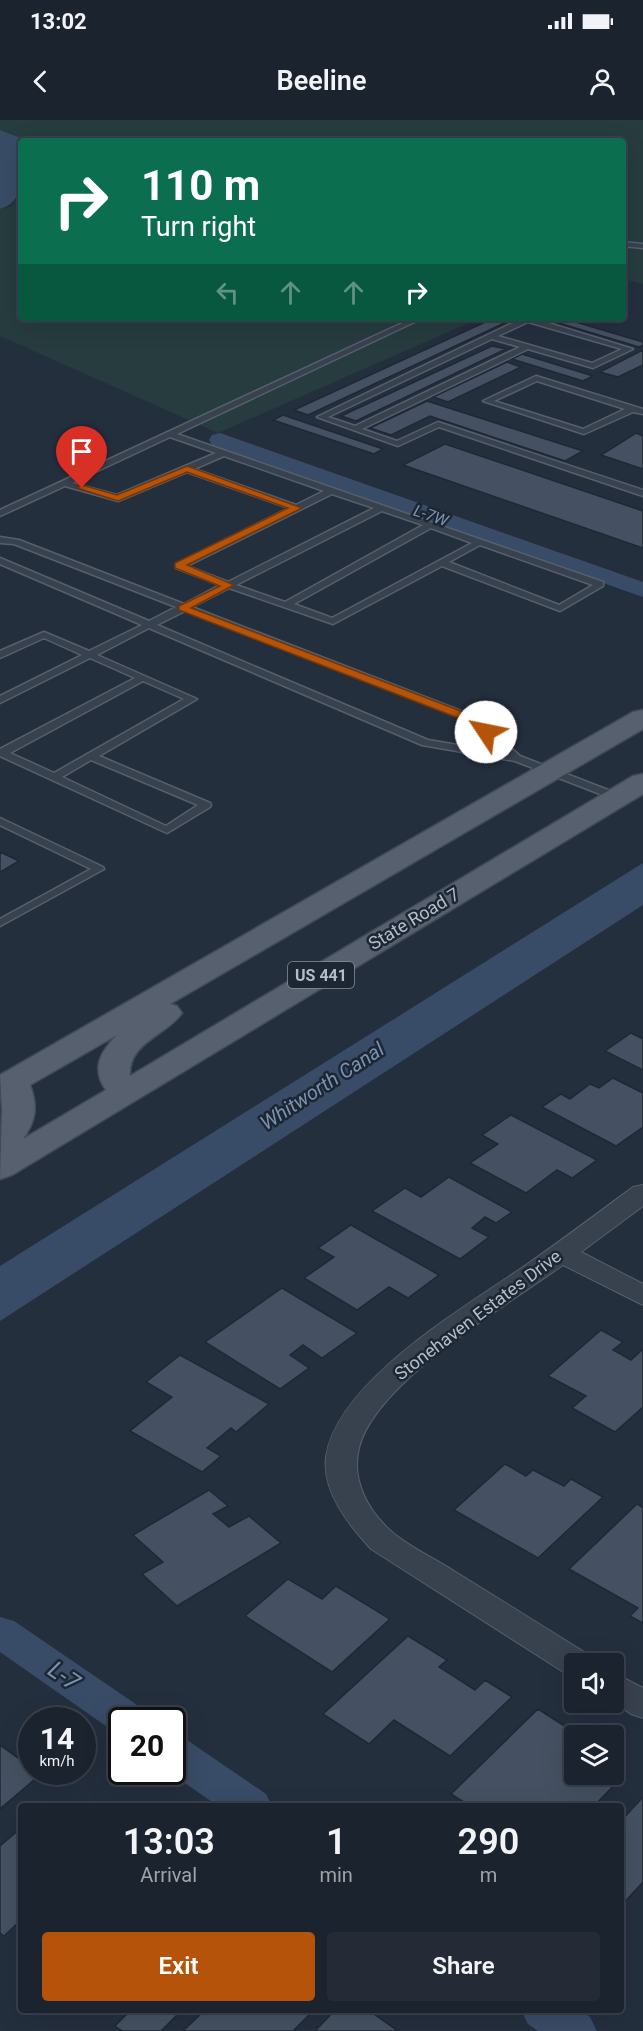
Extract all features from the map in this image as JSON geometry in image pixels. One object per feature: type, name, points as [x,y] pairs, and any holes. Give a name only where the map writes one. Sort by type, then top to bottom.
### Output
[{"type":"main road","points":[[0,1147],[19,1120],[20,1102],[4,1082],[294,919],[643,718]]},
{"type":"main road","name":"State Road 7","points":[[0,1168],[630,790]]},
{"type":"main road","points":[[124,1093],[114,1076],[117,1057],[136,1035],[294,919]]},
{"type":"street","name":"Stonehaven Estates Drive","points":[[564,1656],[382,1541],[361,1520],[348,1496],[341,1472],[343,1447],[352,1424],[394,1376],[643,1193]]},
{"type":"street","points":[[561,1253],[643,1296]]},
{"type":"street","points":[[624,1693],[643,1705]]},
{"type":"lane","points":[[626,244],[643,246]]},
{"type":"lane","points":[[0,513],[413,321]]},
{"type":"lane","points":[[523,321],[321,417],[398,444],[438,424],[643,492]]},
{"type":"lane","points":[[491,336],[593,366],[629,349],[534,321]]},
{"type":"lane","points":[[355,429],[526,347]]},
{"type":"lane","points":[[632,409],[584,432],[487,401],[536,378],[643,412]]},
{"type":"lane","points":[[169,434],[379,509],[600,584],[560,608],[443,563]]},
{"type":"lane","points":[[64,483],[118,498],[223,453]]},
{"type":"lane","points":[[187,469],[297,508]]},
{"type":"lane","points":[[331,492],[179,566],[333,621],[478,543]]},
{"type":"lane","points":[[0,700],[379,509]]},
{"type":"lane","points":[[286,605],[428,526]]},
{"type":"lane","points":[[0,540],[16,542],[470,718],[517,758]]},
{"type":"lane","points":[[0,561],[147,626],[426,743],[517,758],[630,790]]},
{"type":"lane","points":[[0,655],[44,635],[192,699],[54,777]]},
{"type":"lane","points":[[2,752],[143,677]]},
{"type":"lane","points":[[2,752],[167,830],[206,805],[90,756]]},
{"type":"lane","points":[[0,821],[99,869],[0,924]]},
{"type":"green space","points":[[0,120],[643,120],[643,284],[626,280],[626,138],[21,138],[0,130]]},
{"type":"green space","points":[[18,197],[18,321],[473,321],[218,433],[0,336],[0,209],[12,206]]},
{"type":"water","points":[[0,130],[21,138],[18,138],[18,194],[9,205],[0,209]]},
{"type":"water","name":"Whitworth Canal","points":[[643,863],[643,905],[0,1321],[0,1266]]},
{"type":"building","points":[[487,321],[509,321],[308,415],[294,410]]},
{"type":"building","points":[[552,321],[572,321],[643,342],[643,345],[639,347]]},
{"type":"building","points":[[492,346],[506,349],[356,421],[341,416]]},
{"type":"building","points":[[643,350],[643,365],[618,377],[600,372]]},
{"type":"building","points":[[522,354],[593,376],[583,381],[512,359]]},
{"type":"building","points":[[507,362],[521,367],[448,402],[433,397]]},
{"type":"building","points":[[427,401],[583,451],[565,461],[430,416],[391,435],[370,428]]},
{"type":"building","points":[[283,415],[383,449],[374,454],[273,420]]},
{"type":"building","points":[[636,433],[643,436],[643,469],[601,455]]},
{"type":"building","points":[[445,444],[643,511],[643,548],[403,465]]},
{"type":"building","points":[[0,852],[19,861],[0,872]]},
{"type":"building","points":[[631,1033],[643,1039],[643,1070],[605,1051]]},
{"type":"building","points":[[613,1078],[643,1093],[643,1127],[616,1146],[542,1107],[561,1094],[570,1099],[590,1084],[599,1088]]},
{"type":"building","points":[[511,1115],[597,1160],[572,1178],[557,1170],[526,1193],[470,1163],[498,1144],[482,1135]]},
{"type":"building","points":[[449,1177],[512,1212],[496,1223],[485,1217],[472,1228],[489,1237],[460,1259],[372,1211],[405,1188],[421,1197]]},
{"type":"building","points":[[351,1225],[439,1275],[408,1298],[389,1287],[357,1310],[304,1278],[334,1257],[318,1248]]},
{"type":"building","points":[[282,1288],[357,1333],[322,1358],[303,1345],[290,1355],[309,1368],[280,1389],[205,1342]]},
{"type":"building","points":[[601,1330],[623,1342],[613,1350],[631,1360],[643,1349],[643,1407],[615,1432],[572,1408],[586,1396],[548,1376]]},
{"type":"building","points":[[180,1355],[269,1404],[236,1432],[231,1428],[207,1448],[221,1456],[202,1472],[130,1431],[172,1397],[146,1382]]},
{"type":"building","points":[[505,1464],[526,1476],[533,1470],[564,1486],[571,1479],[603,1497],[538,1558],[454,1510]]},
{"type":"building","points":[[209,1490],[228,1506],[213,1514],[229,1527],[249,1516],[281,1543],[177,1606],[142,1574],[163,1562],[133,1535]]},
{"type":"building","points":[[637,1504],[643,1508],[643,1623],[630,1616],[638,1608],[569,1569]]},
{"type":"building","points":[[288,1579],[322,1599],[336,1586],[390,1619],[332,1672],[245,1616]]},
{"type":"building","points":[[408,1636],[447,1660],[439,1667],[475,1690],[485,1680],[512,1697],[450,1756],[394,1720],[369,1744],[323,1714]]},
{"type":"building","points":[[538,1709],[564,1726],[564,1785],[614,1785],[597,1803],[465,1803],[451,1794]]},
{"type":"building","points":[[0,1745],[18,1758],[18,1785],[28,1785],[0,1809]]},
{"type":"building","points":[[643,1797],[643,1882],[624,1903],[624,1818]]},
{"type":"building","points":[[18,1831],[18,1923],[4,1936],[0,1933],[0,1846]]},
{"type":"building","points":[[128,2013],[179,2013],[161,2031],[122,2031],[115,2026]]},
{"type":"building","points":[[202,2013],[311,2013],[293,2031],[183,2031]]},
{"type":"building","points":[[332,2013],[372,2013],[398,2031],[315,2031]]},
{"type":"waterway","name":"L-7W","points":[[220,440],[643,590]]},
{"type":"waterway","name":"L-7","points":[[0,1632],[109,1707]]},
{"type":"waterway","name":"L-7","points":[[186,1762],[247,1803]]},
{"type":"waterway","name":"L-7","points":[[548,2013],[574,2031]]},
{"type":"route","points":[[82,488],[118,498],[187,469],[297,508],[179,566],[228,585],[182,608],[470,718],[486,732]]}]
